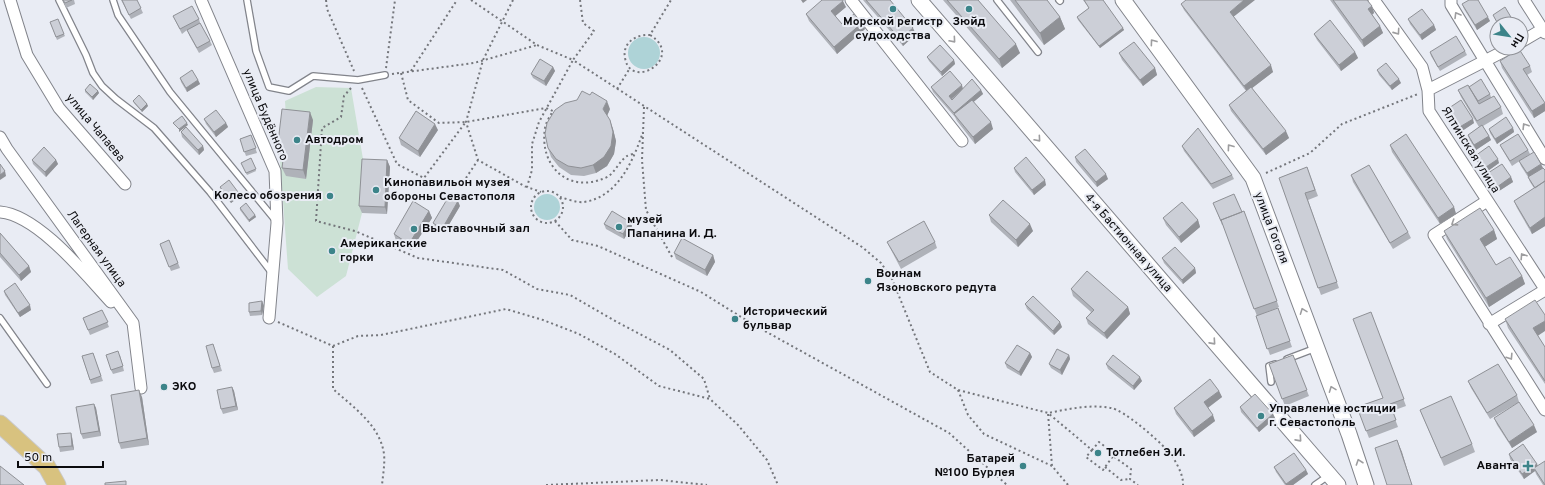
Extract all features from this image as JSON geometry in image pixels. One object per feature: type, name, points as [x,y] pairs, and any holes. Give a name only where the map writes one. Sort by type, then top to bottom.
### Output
[{"type":"main road","name":"4-я Бастионная улица","points":[[919,0],[1187,313],[1334,480]]},
{"type":"main road","name":"улица Гоголя","points":[[1123,0],[1253,178],[1317,348],[1366,485]]},
{"type":"main road","points":[[0,424],[47,467],[56,485]]},
{"type":"street","name":"улица Чапаева","points":[[10,0],[27,55],[59,108],[125,184]]},
{"type":"street","name":"улица Будённого","points":[[201,0],[275,171],[277,223],[269,318]]},
{"type":"street","points":[[851,0],[962,141]]},
{"type":"street","name":"Ялтинская улица","points":[[1374,0],[1422,68],[1428,90],[1429,111],[1545,290]]},
{"type":"street","points":[[1451,0],[1452,5],[1485,62],[1545,159]]},
{"type":"street","points":[[1524,0],[1544,31],[1529,38]]},
{"type":"street","points":[[1428,90],[1496,56]]},
{"type":"street","name":"Лагерная улица","points":[[0,137],[7,149],[133,324],[141,388]]},
{"type":"street","points":[[1487,202],[1434,235],[1489,324],[1545,410]]},
{"type":"street","points":[[0,212],[10,213],[40,231],[68,256],[133,324]]},
{"type":"street","points":[[1489,324],[1545,290]]},
{"type":"lane","points":[[59,0],[86,55],[93,73],[102,86],[116,99],[154,128],[210,192],[272,273]]},
{"type":"lane","points":[[113,0],[118,15],[170,92],[277,223]]},
{"type":"lane","points":[[247,0],[256,51],[269,87],[289,92],[313,76],[358,80],[385,75]]},
{"type":"lane","points":[[998,0],[1038,52]]},
{"type":"lane","points":[[0,318],[47,384]]},
{"type":"lane","points":[[1271,382],[1269,366],[1317,348]]},
{"type":"lane","points":[[1315,485],[1334,480]]},
{"type":"path","points":[[326,0],[328,9],[358,80],[397,164],[424,178],[466,122],[484,60],[513,0]]},
{"type":"path","points":[[395,0],[385,75],[484,60],[537,45]]},
{"type":"path","points":[[411,71],[457,0]]},
{"type":"path","points":[[471,0],[537,45],[573,60],[862,247],[881,262],[892,279],[930,372],[958,390],[1048,413],[1085,406],[1113,408],[1137,424],[1168,450],[1184,479],[1183,485]]},
{"type":"path","points":[[526,187],[532,170],[532,144],[538,122],[573,60],[594,31],[584,23],[580,0]]},
{"type":"path","points":[[650,35],[671,0]]},
{"type":"path","points":[[641,34],[650,35],[660,45],[662,52],[657,66],[651,70],[642,72],[630,68],[624,56],[628,43],[633,38],[641,34]]},
{"type":"path","points":[[616,89],[630,68]]},
{"type":"path","points":[[401,73],[408,100],[439,123],[466,122],[546,108],[553,111],[545,126],[544,145],[552,168],[568,179],[588,183],[606,178],[619,167],[626,156],[635,153]]},
{"type":"path","points":[[358,80],[344,96],[341,117],[322,128],[316,221],[354,231],[418,258],[503,270],[537,289],[570,295],[670,350],[704,379],[710,399]]},
{"type":"path","points":[[1261,175],[1310,153],[1342,124],[1428,90]]},
{"type":"path","points":[[644,107],[642,160],[646,210],[672,257]]},
{"type":"path","points":[[466,122],[478,160],[526,187],[541,192],[551,192],[560,197],[583,202],[598,198],[625,174],[644,130]]},
{"type":"path","points":[[466,178],[478,160]]},
{"type":"path","points":[[541,192],[533,200],[532,211],[534,216],[543,223],[555,221],[560,217],[563,210],[563,203],[560,197]]},
{"type":"path","points":[[555,221],[572,240],[598,246],[701,292],[754,325],[949,433],[1007,485]]},
{"type":"path","points":[[269,318],[333,346],[358,336],[381,335],[506,309],[543,320],[579,334],[615,354],[659,386],[710,399],[738,425],[767,460],[778,485]]},
{"type":"path","points":[[333,346],[333,389],[368,420],[379,438],[384,454],[382,485]]},
{"type":"path","points":[[958,390],[968,416],[984,434],[1052,466],[1068,485]]},
{"type":"path","points":[[1048,413],[1092,450]]},
{"type":"path","points":[[1048,413],[1052,466]]},
{"type":"path","points":[[1113,456],[1102,470],[1086,457],[1099,442],[1114,454],[1113,456],[1131,469],[1130,479]]},
{"type":"path","points":[[1105,467],[1121,480],[1130,479],[1138,485]]},
{"type":"path","points":[[546,485],[660,480],[706,485]]},
{"type":"green space","points":[[316,87],[351,88],[364,165],[362,213],[346,276],[317,297],[288,269],[280,160],[286,117],[285,101]]},
{"type":"water","points":[[641,37],[647,37],[657,44],[660,53],[659,59],[653,66],[647,69],[641,69],[631,62],[628,56],[628,50],[635,40]]},
{"type":"water","points":[[547,194],[556,198],[560,207],[556,216],[547,220],[538,216],[534,207],[538,198]]},
{"type":"building","points":[[63,0],[72,0],[65,3]]},
{"type":"building","points":[[122,0],[137,0],[141,8],[129,15]]},
{"type":"building","points":[[822,0],[843,0],[831,11],[842,24],[854,14],[862,23],[834,47],[806,14]]},
{"type":"building","points":[[866,0],[890,0],[913,28],[900,39]]},
{"type":"building","points":[[947,0],[978,0],[1016,44],[999,59]]},
{"type":"building","points":[[1015,0],[1047,0],[1060,17],[1040,33]]},
{"type":"building","points":[[1084,0],[1103,0],[1123,28],[1099,46],[1077,17],[1089,8]]},
{"type":"building","points":[[1186,0],[1244,0],[1230,12],[1271,65],[1244,86],[1181,4]]},
{"type":"building","points":[[1333,0],[1367,0],[1372,6],[1368,9],[1380,26],[1362,40]]},
{"type":"building","points":[[1469,0],[1478,0],[1488,17],[1475,25],[1462,4]]},
{"type":"building","points":[[192,6],[199,19],[180,29],[173,16]]},
{"type":"building","points":[[1505,7],[1510,16],[1494,16]]},
{"type":"building","points":[[1422,9],[1434,25],[1420,35],[1408,19]]},
{"type":"building","points":[[58,19],[64,34],[56,37],[50,22]]},
{"type":"building","points":[[1330,20],[1355,52],[1339,65],[1314,34]]},
{"type":"building","points":[[200,23],[210,41],[197,48],[187,30]]},
{"type":"building","points":[[1456,36],[1465,51],[1438,67],[1430,52]]},
{"type":"building","points":[[1134,42],[1155,68],[1140,80],[1119,53]]},
{"type":"building","points":[[940,45],[954,60],[941,72],[927,57]]},
{"type":"building","points":[[1508,56],[1524,56],[1530,66],[1523,69],[1545,103],[1532,111],[1500,61]]},
{"type":"building","points":[[540,59],[553,67],[544,81],[531,74]]},
{"type":"building","points":[[1386,63],[1399,79],[1390,86],[1377,70]]},
{"type":"building","points":[[192,70],[198,80],[186,88],[180,78]]},
{"type":"building","points":[[950,71],[962,85],[949,96],[952,100],[972,79],[981,90],[954,113],[931,87]]},
{"type":"building","points":[[1481,79],[1490,94],[1478,101],[1469,87]]},
{"type":"building","points":[[90,84],[98,91],[92,97],[85,90]]},
{"type":"building","points":[[1468,85],[1479,104],[1494,96],[1501,107],[1477,121],[1458,90]]},
{"type":"building","points":[[1251,87],[1286,131],[1263,149],[1229,105]]},
{"type":"building","points":[[582,91],[590,95],[592,92],[607,101],[603,109],[610,120],[613,132],[611,146],[604,157],[593,165],[581,168],[568,166],[556,159],[548,148],[545,134],[547,123],[555,110],[565,103],[577,100]]},
{"type":"building","points":[[139,95],[147,104],[141,110],[133,101]]},
{"type":"building","points":[[972,100],[991,122],[973,137],[954,114]]},
{"type":"building","points":[[1461,100],[1473,119],[1458,128],[1446,110]]},
{"type":"building","name":"Автодром","points":[[282,109],[310,112],[303,170],[282,168],[284,152],[277,151]]},
{"type":"building","points":[[216,110],[226,123],[214,132],[204,119]]},
{"type":"building","points":[[416,111],[435,124],[418,151],[399,138]]},
{"type":"building","points":[[182,116],[187,123],[179,129],[173,123]]},
{"type":"building","points":[[1506,117],[1513,128],[1495,139],[1489,129]]},
{"type":"building","points":[[1482,125],[1489,136],[1474,145],[1468,135]]},
{"type":"building","points":[[186,127],[203,146],[198,150],[181,132]]},
{"type":"building","points":[[1198,128],[1232,175],[1211,184],[1182,146]]},
{"type":"building","points":[[1406,134],[1454,207],[1438,218],[1390,145]]},
{"type":"building","points":[[1518,134],[1528,150],[1510,161],[1500,145]]},
{"type":"building","points":[[251,135],[256,148],[244,152],[240,139]]},
{"type":"building","points":[[1489,146],[1498,159],[1483,169],[1475,156]]},
{"type":"building","points":[[44,147],[56,160],[45,172],[32,160]]},
{"type":"building","points":[[1085,149],[1106,174],[1096,182],[1075,157]]},
{"type":"building","points":[[1534,152],[1541,164],[1527,173],[1519,161]]},
{"type":"building","points":[[1026,157],[1045,180],[1032,190],[1014,168]]},
{"type":"building","points":[[251,158],[256,169],[246,173],[241,163]]},
{"type":"building","name":"Кинопавильон музея обороны Севастополя","points":[[362,159],[387,160],[385,207],[359,206]]},
{"type":"building","points":[[0,164],[5,171],[0,175]]},
{"type":"building","points":[[1502,164],[1511,177],[1497,187],[1488,173]]},
{"type":"building","points":[[1369,165],[1408,232],[1390,243],[1351,175]]},
{"type":"building","points":[[1307,167],[1315,190],[1305,193],[1337,282],[1318,288],[1279,178]]},
{"type":"building","points":[[1543,168],[1545,170],[1545,181],[1535,188],[1528,177]]},
{"type":"building","points":[[229,180],[238,192],[229,199],[220,187]]},
{"type":"building","points":[[1545,181],[1545,217],[1530,228],[1514,201]]},
{"type":"building","points":[[1234,194],[1242,212],[1221,221],[1213,203]]},
{"type":"building","points":[[449,196],[458,201],[442,229],[433,223]]},
{"type":"building","points":[[1003,200],[1030,224],[1016,240],[989,215]]},
{"type":"building","name":"Выставочный зал","points":[[413,201],[429,211],[409,244],[394,234]]},
{"type":"building","points":[[1182,202],[1198,220],[1179,237],[1163,218]]},
{"type":"building","points":[[246,203],[255,215],[249,220],[240,208]]},
{"type":"building","points":[[1480,208],[1494,230],[1480,239],[1496,265],[1510,257],[1522,276],[1486,298],[1444,231]]},
{"type":"building","name":"музей Папанина И. Д.","points":[[612,211],[630,222],[623,234],[604,224]]},
{"type":"building","points":[[1244,211],[1277,301],[1254,309],[1221,220]]},
{"type":"building","points":[[924,221],[935,242],[899,262],[887,242]]},
{"type":"building","points":[[0,233],[29,266],[19,275],[0,253]]},
{"type":"building","points":[[682,238],[713,255],[705,270],[674,253]]},
{"type":"building","points":[[169,240],[178,263],[169,267],[160,244]]},
{"type":"building","points":[[1175,247],[1195,268],[1182,280],[1162,258]]},
{"type":"building","points":[[1087,271],[1128,307],[1104,333],[1086,318],[1094,310],[1071,289]]},
{"type":"building","points":[[15,283],[30,305],[18,313],[4,291]]},
{"type":"building","points":[[1033,296],[1060,322],[1053,331],[1025,304]]},
{"type":"building","points":[[1535,300],[1545,315],[1545,321],[1533,328],[1545,347],[1545,381],[1505,319]]},
{"type":"building","points":[[262,301],[261,311],[249,312],[249,303]]},
{"type":"building","points":[[1278,308],[1290,341],[1267,349],[1256,316]]},
{"type":"building","points":[[102,310],[108,322],[88,330],[83,318]]},
{"type":"building","points":[[1371,312],[1404,399],[1390,404],[1396,420],[1366,431],[1357,407],[1383,398],[1353,319]]},
{"type":"building","points":[[213,344],[220,366],[212,368],[206,346]]},
{"type":"building","points":[[1017,345],[1030,353],[1019,372],[1005,363]]},
{"type":"building","points":[[1057,349],[1069,355],[1060,370],[1049,364]]},
{"type":"building","points":[[118,351],[123,366],[111,370],[106,355]]},
{"type":"building","points":[[93,353],[101,376],[90,380],[82,356]]},
{"type":"building","points":[[1113,355],[1140,377],[1133,386],[1106,364]]},
{"type":"building","points":[[1293,355],[1307,390],[1282,399],[1269,364]]},
{"type":"building","points":[[1498,364],[1517,395],[1487,413],[1468,381]]},
{"type":"building","points":[[1210,379],[1219,391],[1204,402],[1213,415],[1192,431],[1174,408]]},
{"type":"building","points":[[232,387],[236,406],[221,409],[217,390]]},
{"type":"building","points":[[139,390],[147,438],[119,443],[111,395]]},
{"type":"building","points":[[1255,394],[1273,414],[1257,428],[1240,407]]},
{"type":"building","points":[[1451,396],[1472,444],[1441,458],[1420,410]]},
{"type":"building","points":[[1519,402],[1534,425],[1509,442],[1494,418]]},
{"type":"building","points":[[94,404],[99,431],[81,434],[76,407]]},
{"type":"building","points":[[71,433],[72,446],[59,447],[57,434]]},
{"type":"building","points":[[1397,440],[1412,485],[1387,485],[1375,448]]},
{"type":"building","points":[[1523,444],[1537,464],[1522,474],[1509,454]]},
{"type":"building","points":[[1294,453],[1306,470],[1286,484],[1274,467]]},
{"type":"building","points":[[1545,461],[1545,485],[1534,468]]},
{"type":"building","points":[[0,466],[24,485],[0,485]]},
{"type":"building","points":[[126,481],[126,485],[105,485],[105,483]]},
{"type":"place","name":"Морской регистр судоходства","points":[[893,9]]},
{"type":"place","name":"Зюйд","points":[[969,9]]},
{"type":"place","name":"Автодром","points":[[297,140]]},
{"type":"place","name":"Кинопавильон музея обороны Севастополя","points":[[376,190]]},
{"type":"place","name":"Колесо обозрения","points":[[330,196]]},
{"type":"place","name":"музей Папанина И. Д.","points":[[619,227]]},
{"type":"place","name":"Выставочный зал","points":[[414,229]]},
{"type":"place","name":"Американские горки","points":[[332,251]]},
{"type":"place","name":"Воинам Язоновского редута","points":[[868,281]]},
{"type":"place","name":"Исторический бульвар","points":[[735,319]]},
{"type":"place","name":"ЭКО","points":[[164,387]]},
{"type":"place","name":"Управление юстиции г. Севастополь","points":[[1261,416]]},
{"type":"place","name":"Тотлебен Э.И.","points":[[1098,453]]},
{"type":"place","name":"Батарей №100 Бурлея","points":[[1023,466]]},
{"type":"place","name":"Аванта","points":[[1528,466]]}]
